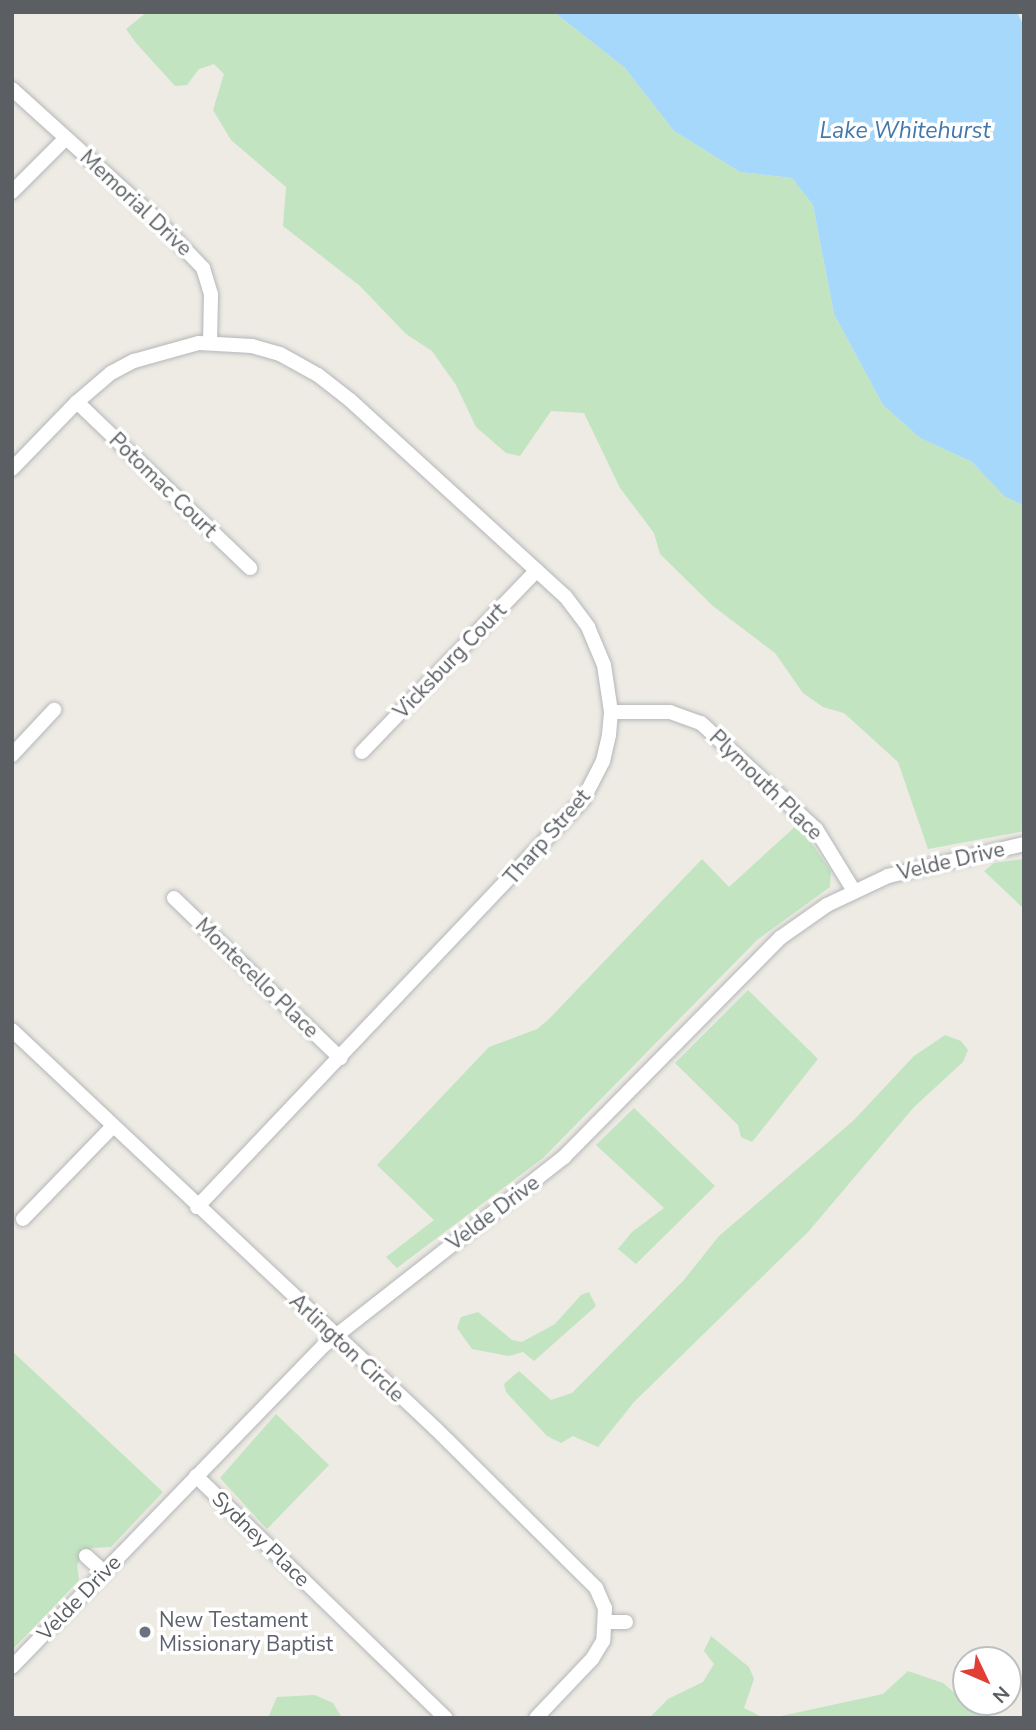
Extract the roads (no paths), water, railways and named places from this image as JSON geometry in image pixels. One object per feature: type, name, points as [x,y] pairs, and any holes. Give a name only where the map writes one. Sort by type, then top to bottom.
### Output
[{"type":"street","name":"Memorial Drive","points":[[12,89],[203,268],[211,295],[210,342]]},
{"type":"street","points":[[12,192],[66,138]]},
{"type":"street","points":[[12,469],[77,402],[111,373],[134,361],[173,347],[210,342]]},
{"type":"street","name":"Tharp Street","points":[[197,1207],[573,813],[603,761],[611,712],[604,665],[588,627],[537,570],[318,375],[265,349],[210,342]]},
{"type":"street","name":"Potomac Court","points":[[77,402],[250,568]]},
{"type":"street","name":"Vicksburg Court","points":[[362,752],[537,570]]},
{"type":"street","points":[[12,755],[54,710]]},
{"type":"street","name":"Plymouth Place","points":[[611,712],[670,712],[701,723],[816,829],[854,891]]},
{"type":"street","name":"Velde Drive","points":[[12,1667],[334,1337],[564,1157],[765,952],[813,914],[854,891],[929,863],[1024,844]]},
{"type":"street","name":"Montecello Place","points":[[174,898],[340,1058]]},
{"type":"street","name":"Arlington Circle","points":[[12,1030],[334,1337],[436,1429],[590,1580],[601,1598],[606,1622]]},
{"type":"street","points":[[23,1219],[113,1126]]},
{"type":"street","name":"Sydney Place","points":[[196,1476],[446,1718]]},
{"type":"street","points":[[86,1556],[104,1572]]},
{"type":"street","points":[[536,1718],[599,1650],[606,1622],[626,1622]]},
{"type":"water","name":"Lake Whitehurst","points":[[554,12],[1017,12],[1024,26],[1024,506],[1004,496],[972,462],[920,438],[883,405],[834,314],[813,205],[792,178],[740,172],[674,131],[625,68]]},
{"type":"place","name":"New Testament Missionary Baptist","points":[[145,1632]]}]
